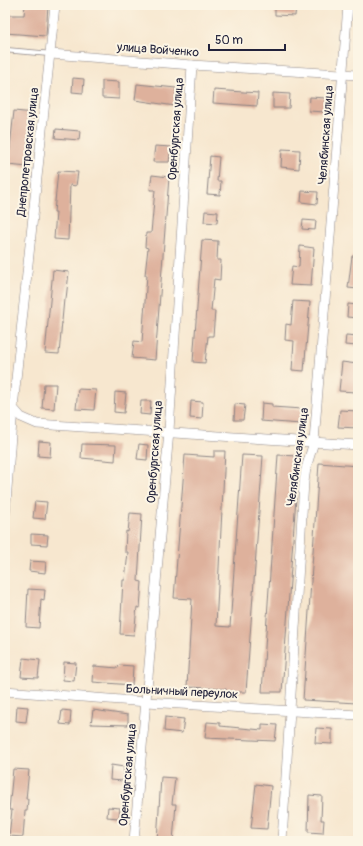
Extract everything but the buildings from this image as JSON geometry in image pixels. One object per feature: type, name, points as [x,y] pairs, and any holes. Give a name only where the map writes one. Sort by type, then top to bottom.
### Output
[{"type":"street","name":"Днепропетровская улица","points":[[5,516],[9,408],[51,54],[55,5]]},
{"type":"street","name":"Челябинская улица","points":[[282,841],[304,482],[306,468],[314,442],[348,5]]},
{"type":"street","name":"улица Войченко","points":[[51,54],[192,65],[358,75]]},
{"type":"street","name":"Оренбургская улица","points":[[134,841],[169,431],[192,65]]},
{"type":"street","points":[[9,408],[21,417],[37,424],[169,431],[358,445]]},
{"type":"street","name":"Больничный переулок","points":[[5,691],[146,702],[291,709],[358,715]]},
{"type":"lane","points":[[5,50],[51,54]]}]
